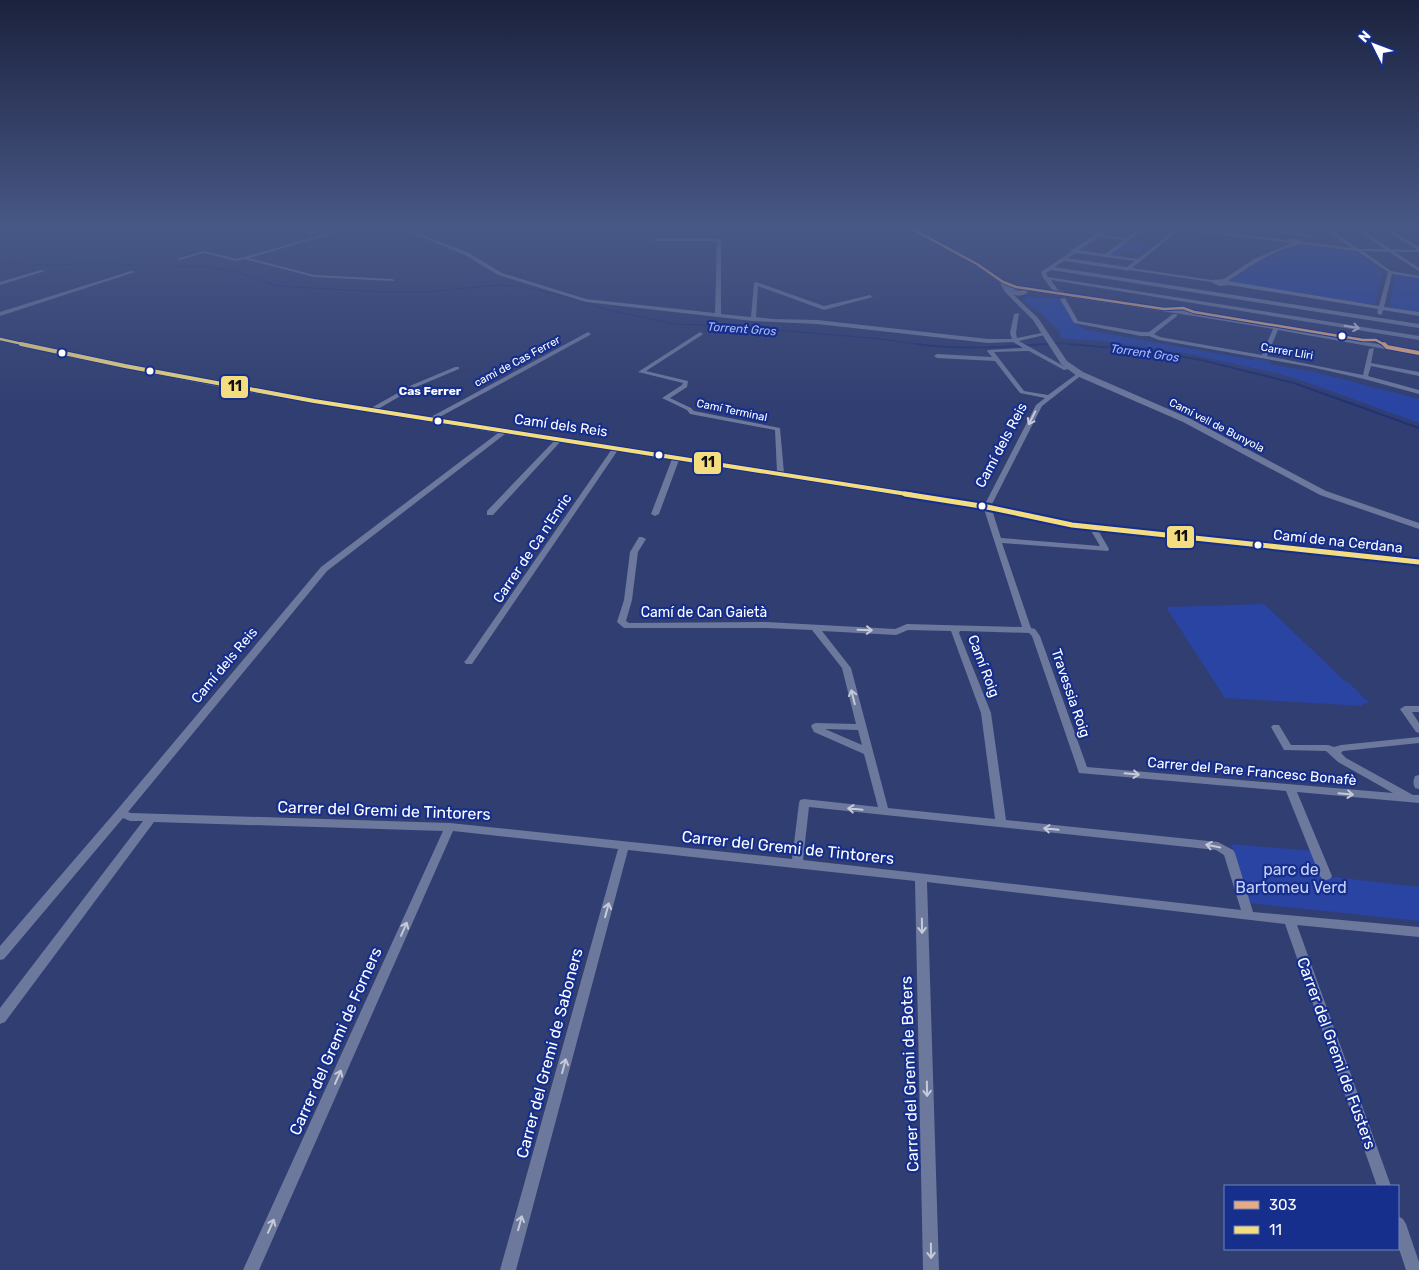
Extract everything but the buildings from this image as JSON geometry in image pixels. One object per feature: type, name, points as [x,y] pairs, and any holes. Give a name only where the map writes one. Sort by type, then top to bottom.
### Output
[{"type":"street","points":[[0,314],[81,288]]},
{"type":"street","points":[[547,288],[586,300],[754,319],[854,325],[988,340],[1017,341],[1034,335],[1047,336]]},
{"type":"street","points":[[718,288],[718,315]]},
{"type":"street","points":[[754,319],[756,288]]},
{"type":"street","points":[[770,288],[824,308],[870,297]]},
{"type":"street","name":"Camí vell de Bunyola","points":[[1006,288],[1020,292]]},
{"type":"street","name":"Camí vell de Bunyola","points":[[1014,288],[1020,292]]},
{"type":"street","points":[[1054,288],[1060,293],[1165,310],[1175,315],[1192,314],[1361,342],[1374,340],[1386,347]]},
{"type":"street","points":[[1091,297],[1103,288]]},
{"type":"street","points":[[1114,288],[1419,338]]},
{"type":"street","points":[[1189,288],[1419,326]]},
{"type":"street","points":[[1175,315],[1150,334],[1140,334],[1076,322],[1063,299],[1165,310],[1182,308],[1210,288]]},
{"type":"street","points":[[1260,288],[1419,314]]},
{"type":"street","points":[[1374,340],[1386,288]]},
{"type":"street","name":"Camí vell de Bunyola","points":[[1020,292],[1019,304],[1036,319],[1064,362],[1080,374],[1186,420],[1323,493],[1419,526]]},
{"type":"street","points":[[1020,292],[1038,292],[1192,314],[1419,352]]},
{"type":"street","points":[[1264,357],[1291,294]]},
{"type":"street","points":[[1182,308],[1192,314]]},
{"type":"street","points":[[1017,314],[1013,333],[1017,341],[1066,369]]},
{"type":"street","points":[[1034,335],[1038,331],[1034,322],[1036,319]]},
{"type":"street","name":"camí de Cas Ferrer","points":[[429,420],[588,334]]},
{"type":"street","name":"Camí Terminal","points":[[700,334],[641,372],[686,382],[685,386],[665,398],[688,409],[692,414],[778,429],[781,474]]},
{"type":"street","name":"Carrer Lliri","points":[[1150,334],[1159,338],[1365,377],[1419,392]]},
{"type":"street","points":[[0,339],[73,356],[230,386],[504,432]]},
{"type":"street","points":[[1361,342],[1372,349],[1386,347]]},
{"type":"street","points":[[1029,349],[990,351],[1022,392],[1050,397]]},
{"type":"street","points":[[1365,377],[1372,349]]},
{"type":"street","points":[[937,356],[996,359]]},
{"type":"street","points":[[1368,364],[1419,374]]},
{"type":"street","name":"camí de Cas Ferrer","points":[[374,410],[414,386],[457,368]]},
{"type":"street","name":"Camí dels Reis","points":[[0,955],[121,813],[324,568],[504,432],[560,439],[987,508],[1039,405],[1080,374]]},
{"type":"street","points":[[490,512],[560,439]]},
{"type":"street","name":"Carrer de Ca n'Enric","points":[[469,662],[616,448]]},
{"type":"street","points":[[655,514],[676,458]]},
{"type":"street","points":[[987,508],[1028,630]]},
{"type":"street","name":"Camí de na Cerdana","points":[[987,508],[1062,524],[1093,528],[1419,562]]},
{"type":"street","points":[[998,540],[1105,549],[1093,528]]},
{"type":"street","name":"Camí de Can Gaietà","points":[[642,539],[634,552],[632,572],[629,578],[628,600],[621,622],[627,626],[766,625],[816,629]]},
{"type":"street","points":[[816,629],[896,632],[908,627],[956,629]]},
{"type":"street","name":"Camí Roig","points":[[1001,824],[986,713],[955,633],[956,629],[962,628],[1028,630]]},
{"type":"street","points":[[816,629],[846,668],[884,812]]},
{"type":"street","name":"Travessia Roig","points":[[1028,630],[1032,631],[1036,636],[1083,770]]},
{"type":"street","points":[[1419,709],[1405,709],[1419,730]]},
{"type":"street","points":[[861,727],[816,726],[817,730],[825,735],[868,752]]},
{"type":"street","points":[[1276,727],[1288,748],[1328,748],[1342,760],[1416,800]]},
{"type":"street","points":[[1334,752],[1341,748],[1419,740]]},
{"type":"street","name":"Carrer del Pare Francesc Bonafè","points":[[1083,770],[1416,800]]},
{"type":"street","points":[[1419,779],[1419,785]]},
{"type":"street","points":[[1290,788],[1326,876]]},
{"type":"street","points":[[798,864],[804,803],[1218,846],[1229,853],[1249,916]]},
{"type":"street","points":[[121,813],[130,817],[152,817]]},
{"type":"street","points":[[0,1018],[152,817]]},
{"type":"street","name":"Carrer del Gremi de Tintorers","points":[[152,817],[190,820],[450,827],[798,864],[1249,916],[1419,932]]},
{"type":"street","name":"Carrer del Gremi de Forners","points":[[251,1270],[450,827]]},
{"type":"street","name":"Carrer del Gremi de Saboners","points":[[508,1270],[624,846]]},
{"type":"street","name":"Carrer del Gremi de Boters","points":[[921,878],[931,1270]]},
{"type":"street","name":"Carrer del Gremi de Fusters","points":[[1289,920],[1384,1185]]},
{"type":"street","points":[[1399,1227],[1414,1270]]},
{"type":"green space","points":[[1269,288],[1379,288],[1375,304]]},
{"type":"green space","points":[[1392,288],[1419,288],[1419,313],[1389,308]]},
{"type":"green space","points":[[1025,298],[1063,299],[1076,324],[1086,330],[1253,360],[1254,358],[1271,361],[1270,364],[1315,372],[1419,399],[1419,423],[1300,380],[1275,373],[1186,353],[1110,342],[1060,338],[1060,332],[1042,314],[1024,302]]},
{"type":"green space","points":[[1264,604],[1369,703],[1362,704],[1363,706],[1225,698],[1166,607]]},
{"type":"green space","name":"parc de Bartomeu Verd","points":[[1231,844],[1316,851],[1326,876],[1419,887],[1419,921],[1250,903]]},
{"type":"waterway","name":"Torrent Gros","points":[[318,288],[385,292],[426,292],[464,288]]},
{"type":"waterway","name":"Torrent Gros","points":[[529,288],[575,299],[608,310],[675,324],[730,326],[881,339],[924,345]]},
{"type":"waterway","name":"Torrent Gros","points":[[1038,345],[1058,343],[1081,345]]},
{"type":"waterway","name":"Torrent Gros","points":[[915,344],[965,347],[1038,345]]},
{"type":"waterway","name":"Torrent Gros","points":[[1038,345],[1048,344]]},
{"type":"waterway","name":"Torrent Gros","points":[[1067,344],[1150,351],[1201,360],[1294,383],[1419,428]]},
{"type":"waterway","name":"Torrent Gros","points":[[1033,345],[1038,345]]},
{"type":"waterway","points":[[672,456],[705,461]]},
{"type":"transit line","name":"303","points":[[1025,288],[1164,309],[1183,308],[1194,312],[1363,340],[1376,340],[1387,347],[1419,353]]},
{"type":"transit line","name":"11","points":[[0,339],[125,366],[251,390],[504,432],[534,435],[987,507],[1072,525],[1419,562]]},
{"type":"district","name":"Cas Ferrer","points":[[430,391]]}]
